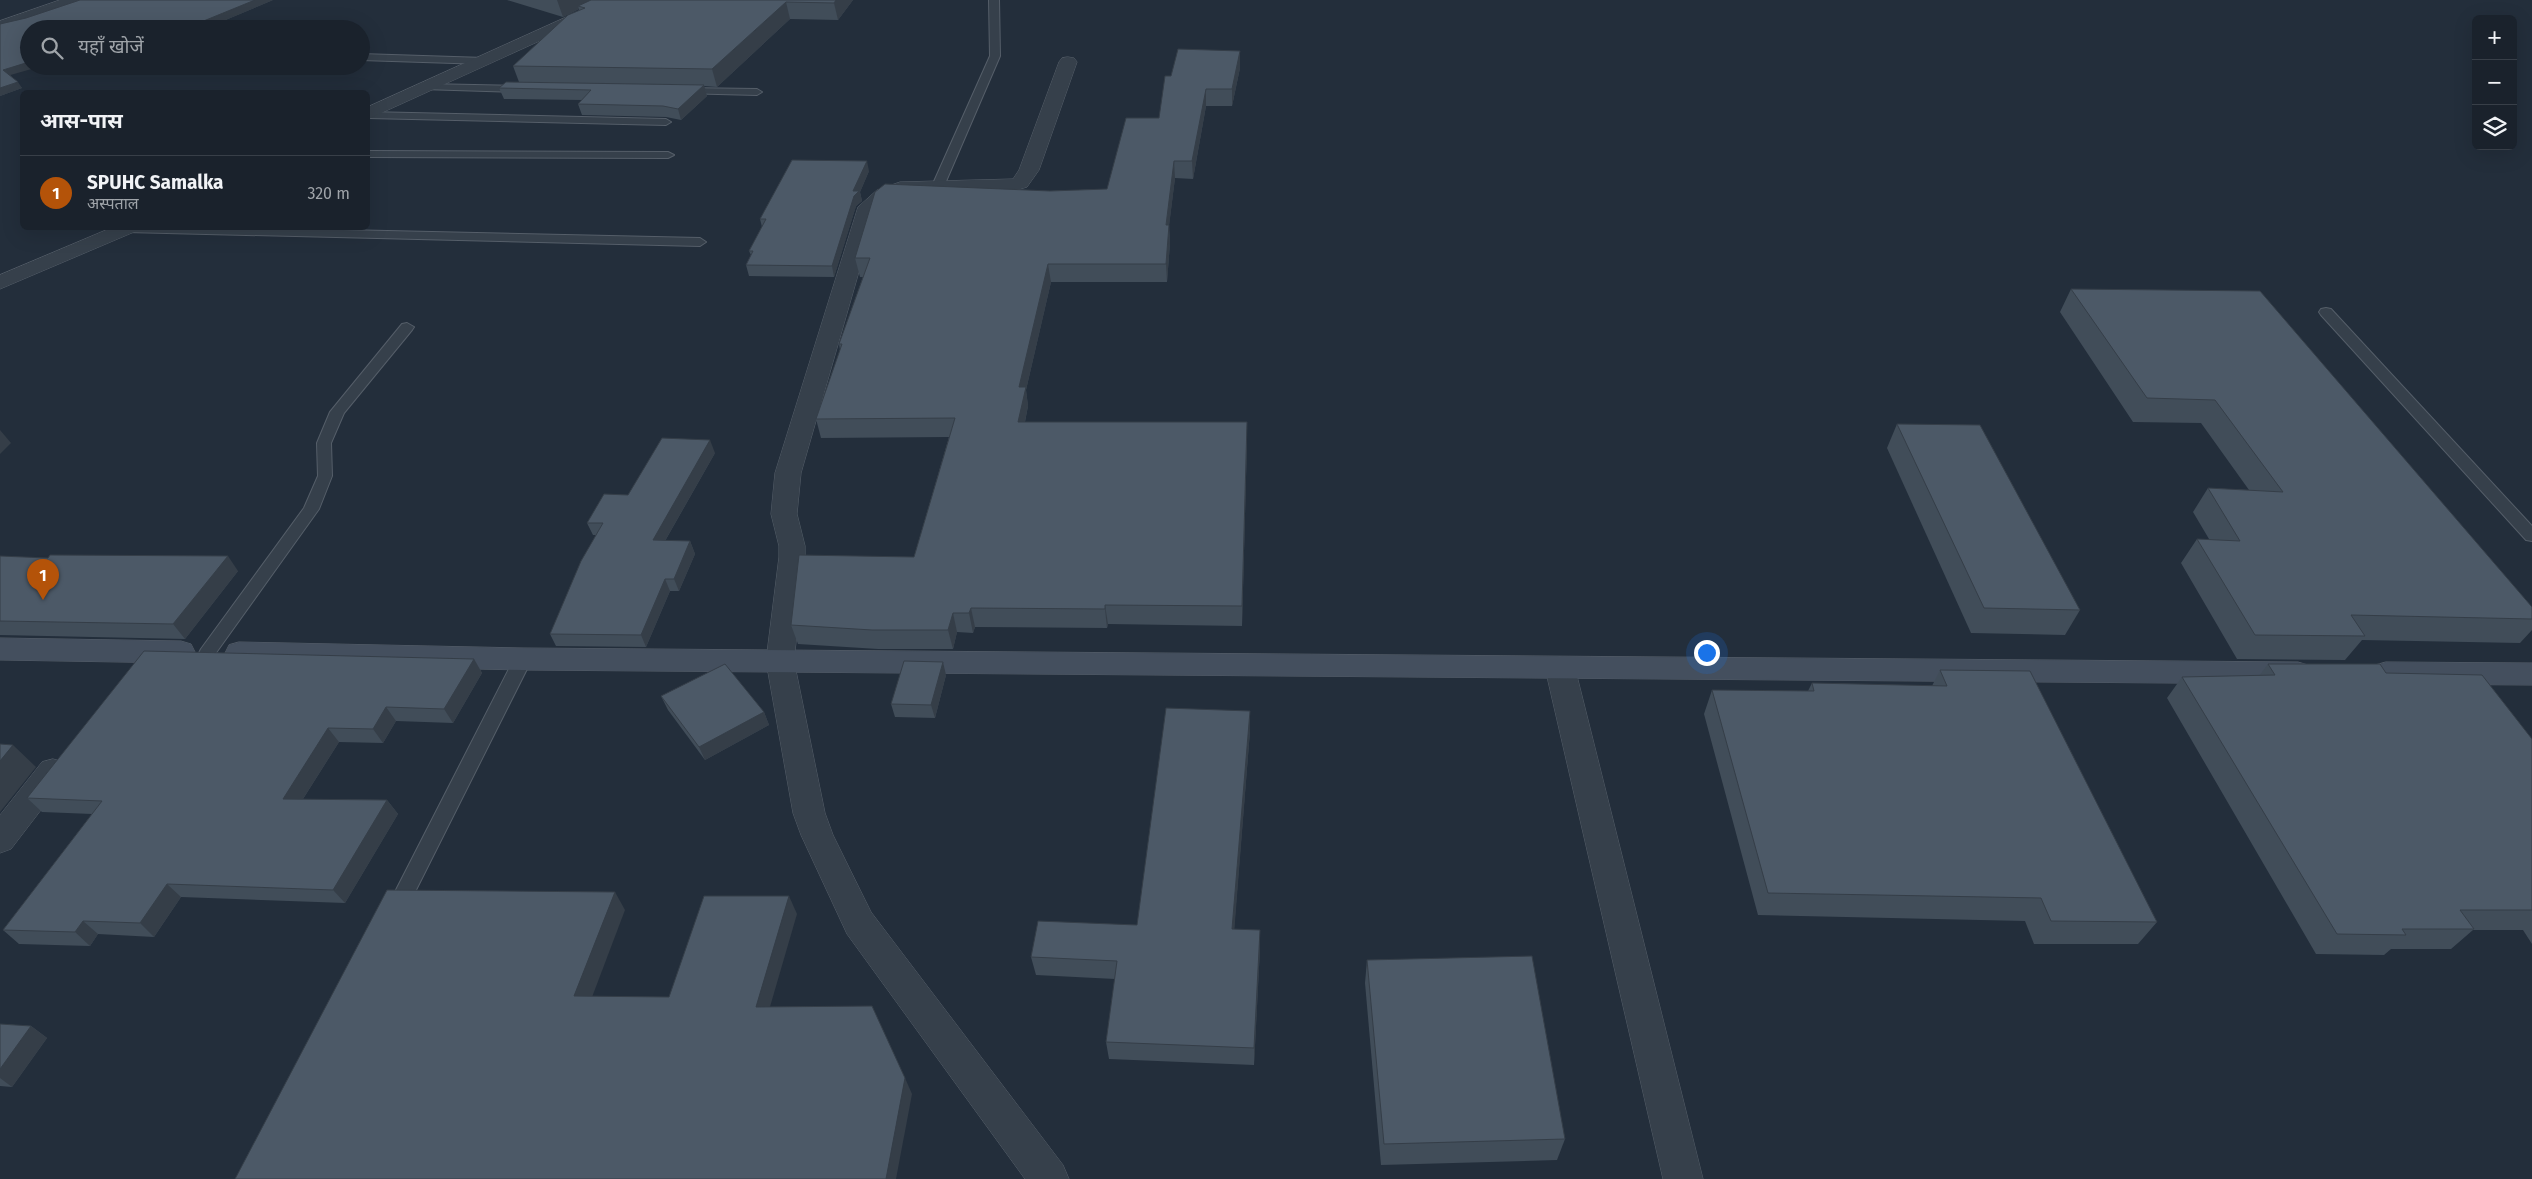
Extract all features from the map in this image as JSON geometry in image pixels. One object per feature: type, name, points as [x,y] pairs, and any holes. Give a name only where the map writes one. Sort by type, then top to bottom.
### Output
[{"type":"street","points":[[0,26],[75,0]]},
{"type":"street","points":[[370,114],[618,0]]},
{"type":"street","points":[[1049,1179],[859,923],[833,873],[809,813],[780,661],[792,557],[792,546],[784,514],[788,473],[854,260],[865,215],[872,202],[890,191],[906,187],[1010,186],[1023,180],[1029,170],[1068,62]]},
{"type":"street","points":[[0,283],[121,230]]},
{"type":"street","points":[[0,649],[523,659],[2324,673]]},
{"type":"street","points":[[129,675],[148,652]]},
{"type":"street","points":[[1560,668],[1683,1179]]},
{"type":"street","points":[[2364,673],[2532,674]]},
{"type":"street","points":[[0,839],[68,753]]},
{"type":"lane","points":[[938,186],[995,56],[994,0]]},
{"type":"lane","points":[[370,57],[485,61]]},
{"type":"lane","points":[[426,88],[534,89]]},
{"type":"lane","points":[[671,91],[757,92]]},
{"type":"lane","points":[[370,115],[666,122]]},
{"type":"lane","points":[[370,154],[668,155]]},
{"type":"lane","points":[[208,230],[700,242]]},
{"type":"lane","points":[[2326,312],[2532,536]]},
{"type":"lane","points":[[207,653],[311,509],[325,476],[324,443],[337,412],[407,327]]},
{"type":"lane","points":[[404,894],[523,659]]},
{"type":"building","points":[[80,0],[255,0],[206,20],[20,20],[20,65],[3,70],[18,82],[0,88],[0,24],[26,18]]},
{"type":"building","points":[[591,0],[836,0],[834,3],[786,2],[712,69],[513,66],[568,15],[585,8],[578,6]]},
{"type":"building","points":[[1178,49],[1240,51],[1232,89],[1206,89],[1192,161],[1174,161],[1166,225],[1169,225],[1166,264],[1048,264],[1019,387],[1026,387],[1018,422],[1247,422],[1242,606],[1105,605],[1105,609],[971,608],[969,613],[953,613],[948,630],[872,630],[791,625],[799,555],[914,557],[955,418],[816,419],[842,344],[839,344],[870,258],[855,258],[875,192],[885,184],[1050,191],[1107,189],[1126,118],[1159,118],[1165,76],[1171,76]]},
{"type":"building","points":[[506,82],[704,85],[678,109],[663,106],[578,104],[591,90],[499,88]]},
{"type":"building","points":[[792,160],[867,161],[853,191],[859,191],[854,196],[832,266],[746,265],[753,251],[749,251],[766,219],[760,219]]},
{"type":"building","points":[[2071,289],[2260,291],[2532,607],[2532,619],[2351,615],[2365,636],[2255,635],[2197,539],[2240,541],[2208,488],[2283,492],[2215,400],[2147,398]]},
{"type":"building","points":[[1897,424],[1980,425],[2080,610],[1984,608]]},
{"type":"building","points":[[662,438],[710,440],[653,540],[690,541],[674,579],[665,579],[641,635],[550,634],[581,561],[603,523],[587,523],[604,494],[628,495]]},
{"type":"building","points":[[50,555],[228,556],[173,624],[0,621],[0,556],[48,558]]},
{"type":"building","points":[[144,651],[474,659],[444,709],[386,707],[373,729],[328,728],[283,799],[387,800],[333,890],[167,884],[140,923],[83,921],[75,932],[3,930],[102,801],[27,798]]},
{"type":"building","points":[[904,661],[943,662],[931,705],[891,704]]},
{"type":"building","points":[[725,664],[764,712],[699,747],[661,696]]},
{"type":"building","points":[[2268,664],[2380,664],[2386,673],[2482,675],[2532,739],[2532,910],[2460,910],[2474,929],[2402,929],[2406,935],[2337,934],[2182,677],[2275,675]]},
{"type":"building","points":[[1940,670],[2030,671],[2157,922],[2051,921],[2041,898],[1768,893],[1712,690],[1814,691],[1812,683],[1947,686]]},
{"type":"building","points":[[1166,708],[1250,711],[1232,929],[1260,930],[1254,1048],[1106,1042],[1117,961],[1031,957],[1038,921],[1137,925]]},
{"type":"building","points":[[0,744],[13,745],[0,761]]},
{"type":"building","points":[[387,890],[615,892],[574,996],[669,997],[704,896],[789,896],[756,1007],[872,1006],[905,1078],[886,1179],[235,1179]]},
{"type":"building","points":[[1532,956],[1565,1139],[1384,1144],[1367,960]]},
{"type":"building","points":[[0,1024],[31,1026],[0,1069]]},
{"type":"place","name":"SPUHC Samalka","points":[[43,600]]}]
